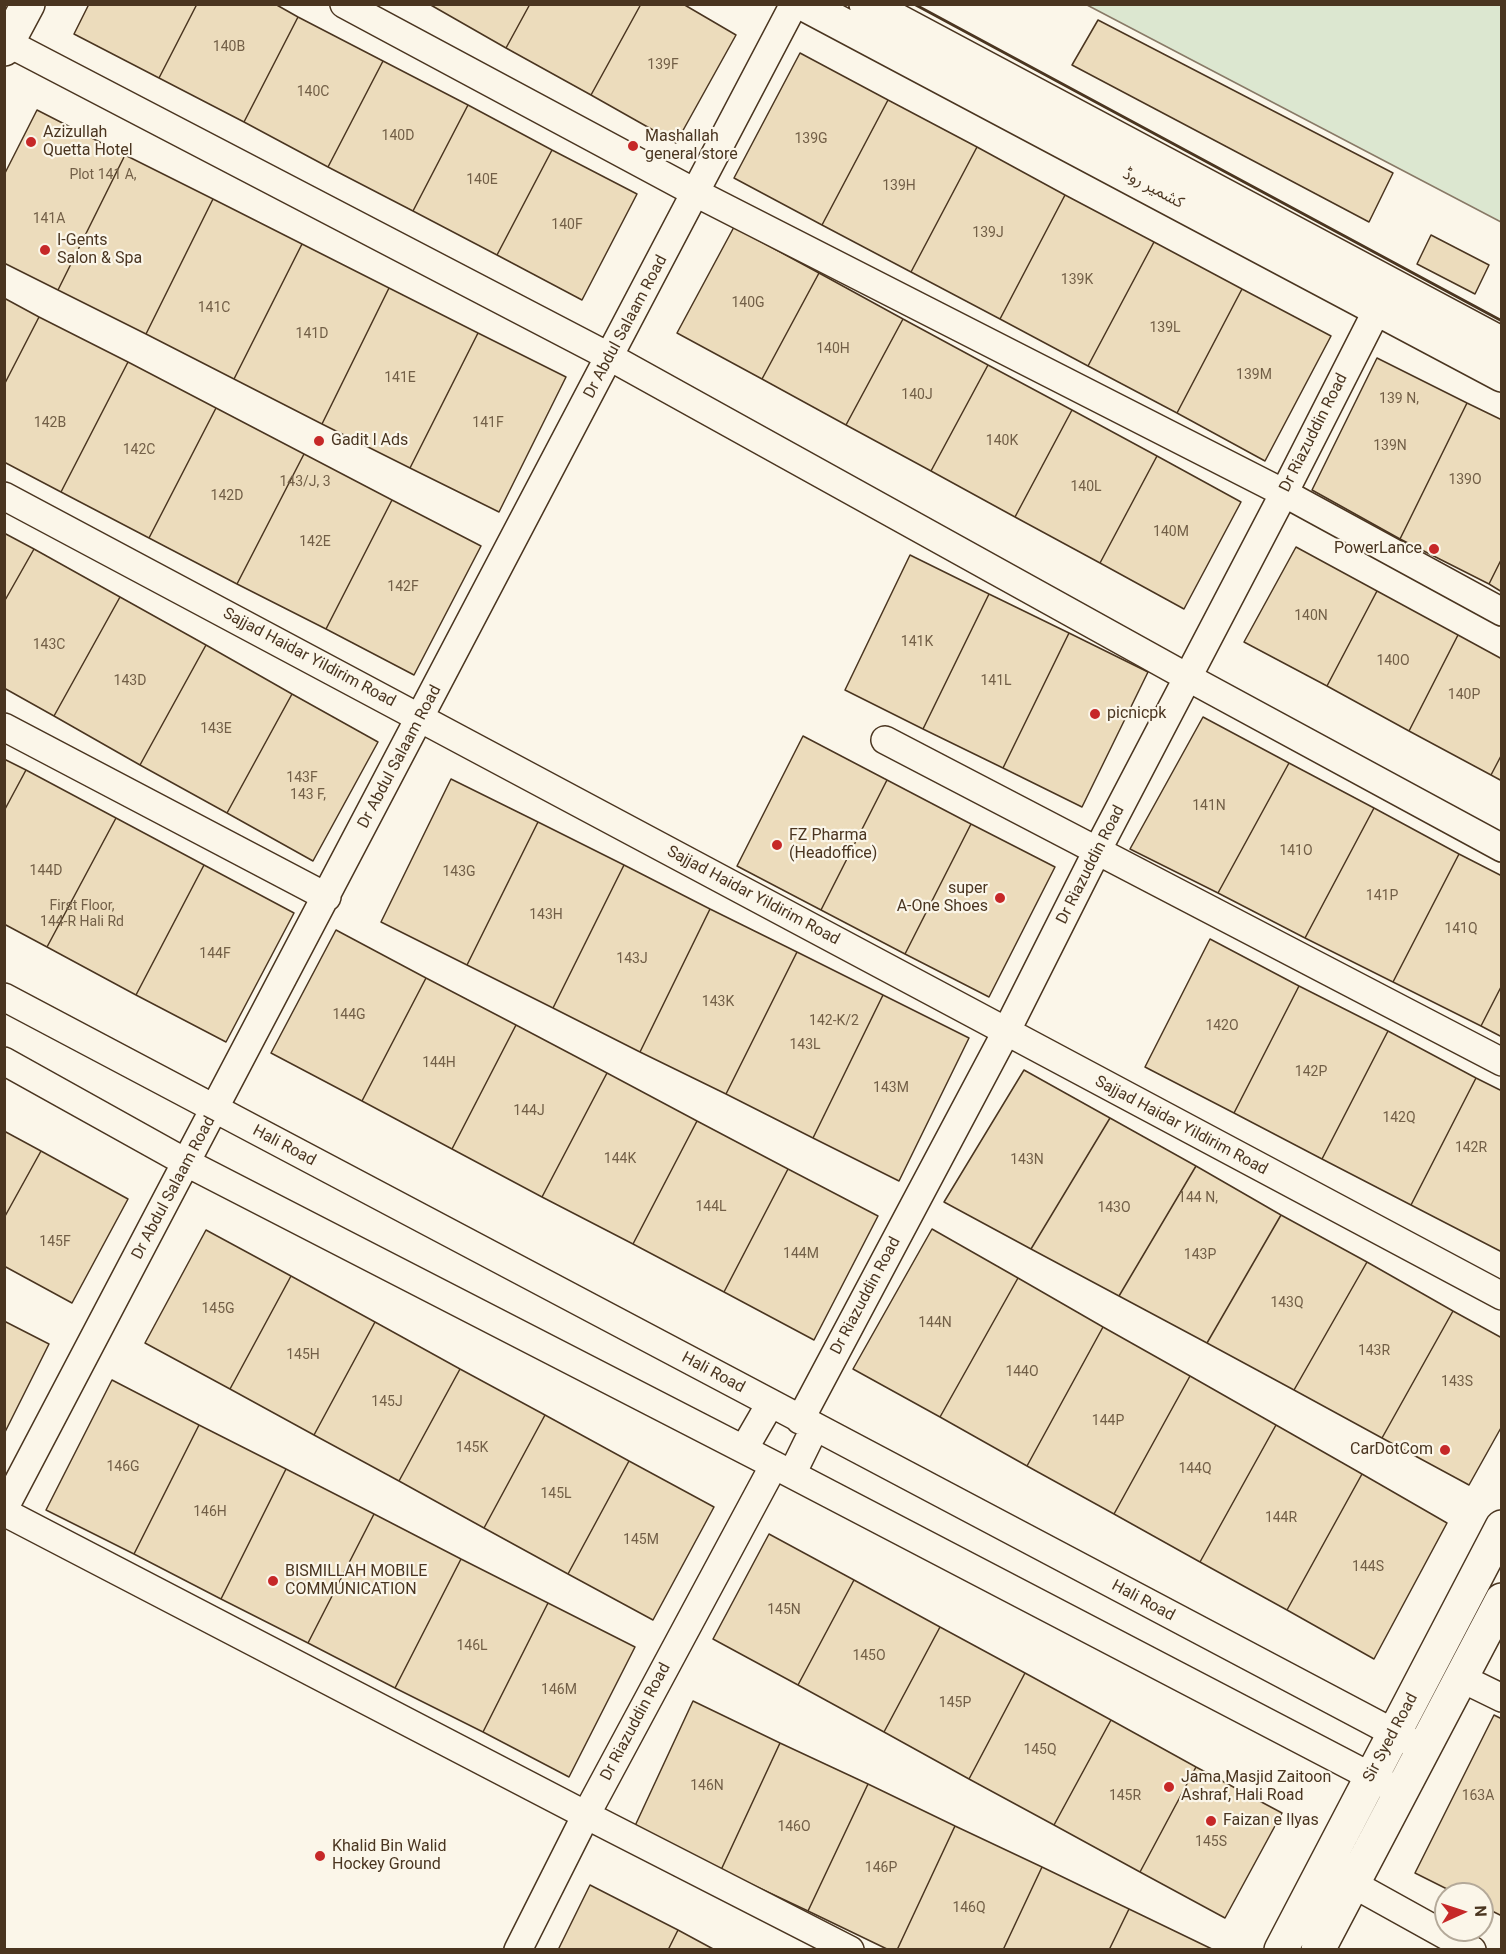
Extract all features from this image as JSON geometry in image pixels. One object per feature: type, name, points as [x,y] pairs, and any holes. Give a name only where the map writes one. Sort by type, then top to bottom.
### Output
[{"type":"main road","points":[[6,46],[28,4]]},
{"type":"main road","name":"کشمیر روڈ","points":[[804,4],[1502,375]]},
{"type":"main road","name":"کشمیر روڈ","points":[[866,4],[1502,344]]},
{"type":"main road","name":"Sir Syed Road","points":[[1281,1950],[1502,1527]]},
{"type":"main road","name":"Sir Syed Road","points":[[1318,1950],[1502,1600]]},
{"type":"street","points":[[344,4],[696,194],[1284,493],[1502,612]]},
{"type":"street","name":"Dr Abdul Salaam Road","points":[[4,1511],[794,4]]},
{"type":"street","points":[[6,46],[610,357],[1187,677],[1502,848]]},
{"type":"street","name":"Dr Riazuddin Road","points":[[518,1950],[585,1815],[808,1424],[1097,851],[1378,308]]},
{"type":"street","name":"Sajjad Haidar Yildirim Road","points":[[4,496],[1502,1296]]},
{"type":"street","points":[[4,727],[327,897]]},
{"type":"street","points":[[885,740],[1502,1062]]},
{"type":"street","name":"Hali Road","points":[[4,997],[1423,1749]]},
{"type":"street","points":[[4,1061],[187,1163],[783,1469],[1401,1791]]},
{"type":"street","points":[[744,1449],[770,1404]]},
{"type":"street","points":[[4,1511],[585,1815],[850,1950]]},
{"type":"street","points":[[1461,1678],[1502,1698]]},
{"type":"street","points":[[1353,1884],[1472,1950]]},
{"type":"green space","points":[[1087,5],[1501,5],[1501,222]]},
{"type":"building","points":[[89,4],[197,4],[159,78],[74,34]]},
{"type":"building","points":[[197,4],[275,4],[298,17],[244,122],[159,78]]},
{"type":"building","points":[[429,4],[530,4],[506,48]]},
{"type":"building","points":[[530,4],[641,4],[591,95],[506,48]]},
{"type":"building","points":[[641,4],[683,4],[736,35],[676,143],[591,95]]},
{"type":"building","points":[[298,17],[383,61],[328,167],[244,122]]},
{"type":"building","points":[[1098,20],[1393,173],[1369,222],[1072,65]]},
{"type":"building","points":[[800,53],[888,100],[822,225],[734,178]]},
{"type":"building","points":[[383,61],[468,105],[413,211],[328,167]]},
{"type":"building","points":[[888,100],[977,147],[911,272],[822,225]]},
{"type":"building","points":[[468,105],[552,150],[497,255],[413,211]]},
{"type":"building","points":[[37,110],[125,155],[58,290],[4,263],[4,175]]},
{"type":"building","points":[[977,147],[1065,195],[1000,319],[911,272]]},
{"type":"building","points":[[552,150],[637,194],[582,300],[497,255]]},
{"type":"building","points":[[125,155],[213,199],[146,334],[58,290]]},
{"type":"building","points":[[1065,195],[1154,242],[1088,366],[1000,319]]},
{"type":"building","points":[[213,199],[302,244],[234,379],[146,334]]},
{"type":"building","points":[[734,227],[819,273],[762,379],[677,333]]},
{"type":"building","points":[[1431,235],[1489,265],[1475,294],[1417,264]]},
{"type":"building","points":[[1154,242],[1242,289],[1177,413],[1088,366]]},
{"type":"building","points":[[302,244],[389,288],[322,424],[234,379]]},
{"type":"building","points":[[819,273],[903,319],[846,425],[762,379]]},
{"type":"building","points":[[389,288],[478,333],[410,468],[322,424]]},
{"type":"building","points":[[1242,289],[1331,336],[1265,461],[1177,413]]},
{"type":"building","points":[[4,298],[39,317],[4,385]]},
{"type":"building","points":[[39,317],[128,362],[61,492],[4,462],[4,385]]},
{"type":"building","points":[[903,319],[988,365],[931,471],[846,425]]},
{"type":"building","points":[[478,333],[566,377],[499,512],[410,468]]},
{"type":"building","points":[[1377,358],[1467,403],[1400,539],[1312,490]]},
{"type":"building","points":[[128,362],[216,408],[149,538],[61,492]]},
{"type":"building","points":[[988,365],[1072,410],[1015,517],[931,471]]},
{"type":"building","points":[[1467,403],[1502,420],[1502,558],[1489,584],[1400,539]]},
{"type":"building","points":[[216,408],[304,454],[237,584],[149,538]]},
{"type":"building","points":[[1072,410],[1157,456],[1100,563],[1015,517]]},
{"type":"building","points":[[304,454],[392,500],[326,629],[237,584]]},
{"type":"building","points":[[1157,456],[1241,502],[1184,609],[1100,563]]},
{"type":"building","points":[[392,500],[481,546],[414,675],[326,629]]},
{"type":"building","points":[[4,533],[34,549],[4,602]]},
{"type":"building","points":[[1296,547],[1377,591],[1327,686],[1244,642]]},
{"type":"building","points":[[34,549],[120,597],[54,716],[4,688],[4,602]]},
{"type":"building","points":[[910,555],[989,594],[923,729],[845,690]]},
{"type":"building","points":[[1502,558],[1502,592],[1489,584]]},
{"type":"building","points":[[1377,591],[1458,635],[1409,731],[1327,686]]},
{"type":"building","points":[[989,594],[1069,633],[1003,768],[923,729]]},
{"type":"building","points":[[120,597],[206,645],[140,765],[54,716]]},
{"type":"building","points":[[1069,633],[1148,672],[1082,807],[1003,768]]},
{"type":"building","points":[[1458,635],[1502,659],[1502,754],[1491,775],[1409,731]]},
{"type":"building","points":[[206,645],[292,694],[227,813],[140,765]]},
{"type":"building","points":[[292,694],[378,742],[313,861],[227,813]]},
{"type":"building","points":[[1203,717],[1289,763],[1218,893],[1130,849]]},
{"type":"building","points":[[803,736],[887,780],[821,910],[737,866]]},
{"type":"building","points":[[1502,754],[1502,781],[1491,775]]},
{"type":"building","points":[[4,759],[26,770],[4,811]]},
{"type":"building","points":[[1289,763],[1374,808],[1305,938],[1218,893]]},
{"type":"building","points":[[26,770],[116,818],[47,947],[4,924],[4,811]]},
{"type":"building","points":[[451,779],[538,822],[467,965],[381,922]]},
{"type":"building","points":[[887,780],[971,824],[905,954],[821,910]]},
{"type":"building","points":[[1374,808],[1459,854],[1393,982],[1305,938]]},
{"type":"building","points":[[116,818],[204,865],[136,995],[47,947]]},
{"type":"building","points":[[538,822],[624,865],[553,1008],[467,965]]},
{"type":"building","points":[[971,824],[1055,867],[989,997],[905,954]]},
{"type":"building","points":[[1459,854],[1502,876],[1502,985],[1481,1026],[1393,982]]},
{"type":"building","points":[[204,865],[294,913],[226,1042],[136,995]]},
{"type":"building","points":[[624,865],[710,909],[640,1052],[553,1008]]},
{"type":"building","points":[[710,909],[797,952],[726,1094],[640,1052]]},
{"type":"building","points":[[336,930],[426,978],[362,1101],[271,1053]]},
{"type":"building","points":[[1210,939],[1299,986],[1234,1113],[1145,1067]]},
{"type":"building","points":[[797,952],[883,995],[813,1138],[726,1094]]},
{"type":"building","points":[[426,978],[516,1025],[452,1149],[362,1101]]},
{"type":"building","points":[[1502,985],[1502,1037],[1481,1026]]},
{"type":"building","points":[[1299,986],[1388,1031],[1322,1159],[1234,1113]]},
{"type":"building","points":[[883,995],[969,1038],[899,1181],[813,1138]]},
{"type":"building","points":[[516,1025],[607,1073],[542,1197],[452,1149]]},
{"type":"building","points":[[1388,1031],[1476,1078],[1411,1205],[1322,1159]]},
{"type":"building","points":[[1024,1070],[1110,1118],[1031,1249],[944,1202]]},
{"type":"building","points":[[607,1073],[697,1121],[633,1244],[542,1197]]},
{"type":"building","points":[[1476,1078],[1502,1091],[1502,1248],[1500,1251],[1411,1205]]},
{"type":"building","points":[[1110,1118],[1196,1166],[1119,1296],[1031,1249]]},
{"type":"building","points":[[697,1121],[788,1169],[724,1292],[633,1244]]},
{"type":"building","points":[[4,1131],[41,1151],[4,1218]]},
{"type":"building","points":[[41,1151],[128,1199],[72,1303],[4,1266],[4,1218]]},
{"type":"building","points":[[1196,1166],[1281,1215],[1207,1343],[1119,1296]]},
{"type":"building","points":[[788,1169],[878,1216],[814,1340],[724,1292]]},
{"type":"building","points":[[1281,1215],[1367,1262],[1294,1390],[1207,1343]]},
{"type":"building","points":[[932,1229],[1018,1278],[940,1417],[853,1369]]},
{"type":"building","points":[[206,1230],[291,1276],[230,1389],[145,1343]]},
{"type":"building","points":[[1367,1262],[1453,1311],[1382,1438],[1294,1390]]},
{"type":"building","points":[[291,1276],[375,1322],[314,1435],[230,1389]]},
{"type":"building","points":[[1018,1278],[1103,1327],[1027,1466],[940,1417]]},
{"type":"building","points":[[1453,1311],[1502,1338],[1502,1426],[1469,1485],[1382,1438]]},
{"type":"building","points":[[4,1321],[49,1344],[4,1434]]},
{"type":"building","points":[[375,1322],[460,1369],[399,1481],[314,1435]]},
{"type":"building","points":[[1103,1327],[1190,1376],[1114,1514],[1027,1466]]},
{"type":"building","points":[[460,1369],[545,1415],[484,1528],[399,1481]]},
{"type":"building","points":[[1190,1376],[1276,1425],[1200,1562],[1114,1514]]},
{"type":"building","points":[[112,1380],[199,1425],[134,1554],[46,1510]]},
{"type":"building","points":[[545,1415],[629,1461],[568,1574],[484,1528]]},
{"type":"building","points":[[199,1425],[286,1469],[221,1599],[134,1554]]},
{"type":"building","points":[[1276,1425],[1362,1474],[1287,1610],[1200,1562]]},
{"type":"building","points":[[629,1461],[714,1507],[653,1620],[568,1574]]},
{"type":"building","points":[[286,1469],[374,1514],[308,1643],[221,1599]]},
{"type":"building","points":[[1362,1474],[1447,1523],[1374,1659],[1287,1610]]},
{"type":"building","points":[[374,1514],[461,1559],[395,1688],[308,1643]]},
{"type":"building","points":[[769,1534],[854,1580],[798,1685],[713,1639]]},
{"type":"building","points":[[461,1559],[548,1603],[483,1732],[395,1688]]},
{"type":"building","points":[[854,1580],[940,1627],[884,1732],[798,1685]]},
{"type":"building","points":[[548,1603],[635,1647],[569,1777],[483,1732]]},
{"type":"building","points":[[940,1627],[1025,1673],[969,1779],[884,1732]]},
{"type":"building","points":[[1025,1673],[1111,1720],[1054,1825],[969,1779]]},
{"type":"building","points":[[693,1701],[780,1743],[721,1870],[634,1828]]},
{"type":"building","points":[[1494,1715],[1502,1719],[1502,1916],[1494,1912],[1494,1882],[1434,1882],[1415,1873]]},
{"type":"building","points":[[1111,1720],[1196,1767],[1140,1872],[1054,1825]]},
{"type":"building","points":[[780,1743],[868,1784],[808,1911],[721,1870]]},
{"type":"building","points":[[1196,1767],[1282,1813],[1225,1918],[1140,1872]]},
{"type":"building","points":[[868,1784],[955,1826],[897,1950],[889,1950],[808,1911]]},
{"type":"building","points":[[955,1826],[1042,1867],[1003,1950],[897,1950]]},
{"type":"building","points":[[1042,1867],[1129,1909],[1109,1950],[1003,1950]]},
{"type":"building","points":[[590,1885],[678,1930],[668,1950],[558,1950]]},
{"type":"building","points":[[1129,1909],[1214,1950],[1109,1950]]},
{"type":"building","points":[[678,1930],[715,1950],[668,1950]]},
{"type":"wall","points":[[914,4],[1502,321]]},
{"type":"place","name":"Azizullah Quetta Hotel","points":[[31,142]]},
{"type":"place","name":"Mashallah general store","points":[[633,146]]},
{"type":"place","name":"I-Gents Salon & Spa","points":[[45,250]]},
{"type":"place","name":"Gadit l Ads","points":[[319,441]]},
{"type":"place","name":"PowerLance","points":[[1434,549]]},
{"type":"place","name":"picnicpk","points":[[1095,714]]},
{"type":"place","name":"FZ Pharma (Headoffice)","points":[[777,845]]},
{"type":"place","name":"super A-One Shoes","points":[[1000,898]]},
{"type":"place","name":"CarDotCom","points":[[1445,1450]]},
{"type":"place","name":"BISMILLAH MOBILE COMMUNICATION","points":[[273,1581]]},
{"type":"place","name":"Jama Masjid Zaitoon Ashraf, Hali Road","points":[[1169,1787]]},
{"type":"place","name":"Faizan e Ilyas","points":[[1211,1821]]},
{"type":"place","name":"Khalid Bin Walid Hockey Ground","points":[[320,1856]]}]
